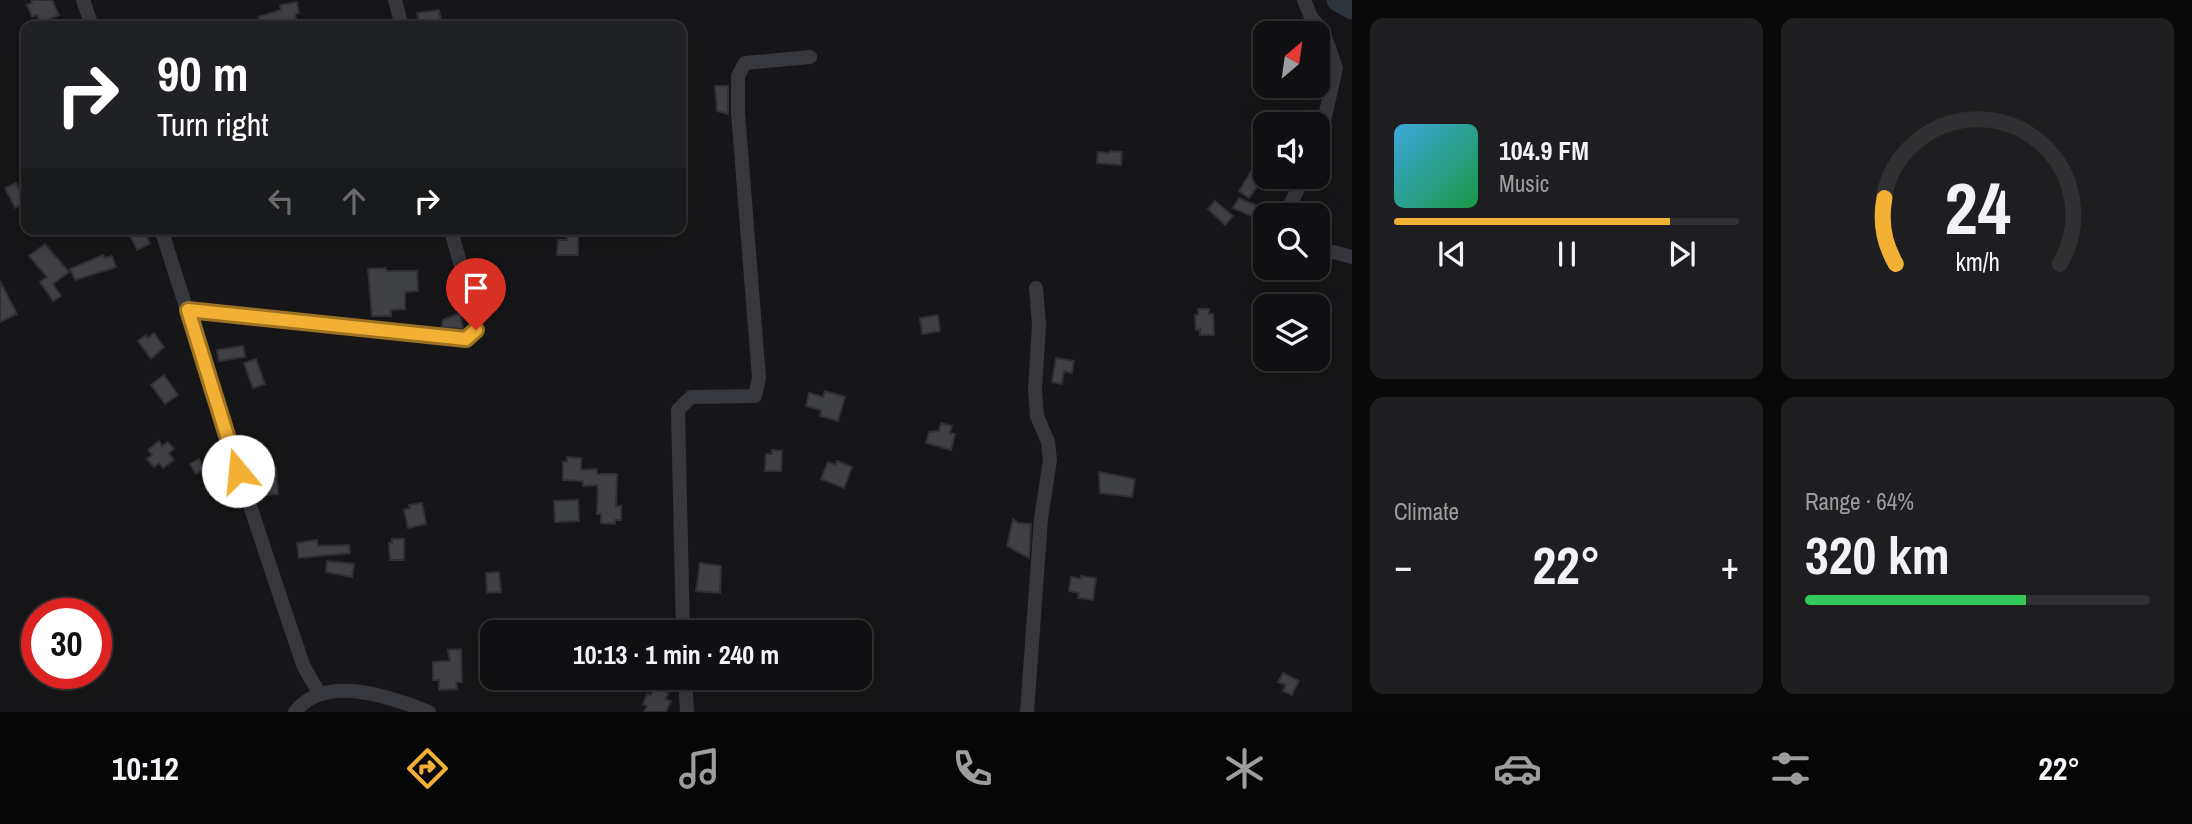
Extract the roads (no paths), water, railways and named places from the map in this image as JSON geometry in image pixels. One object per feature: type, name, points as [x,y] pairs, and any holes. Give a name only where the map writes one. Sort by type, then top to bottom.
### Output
[{"type":"street","points":[[83,0],[90,21]]},
{"type":"street","points":[[395,0],[401,21]]},
{"type":"street","points":[[1304,0],[1311,17],[1323,31],[1336,68],[1326,112]]},
{"type":"street","points":[[683,620],[678,410],[691,397],[755,396],[759,378],[738,125],[738,76],[745,63],[810,57]]},
{"type":"street","points":[[163,235],[291,630],[304,667],[319,693]]},
{"type":"street","points":[[188,310],[466,339],[476,330],[475,307],[452,235]]},
{"type":"street","points":[[1330,251],[1352,257]]},
{"type":"street","points":[[1027,712],[1041,519],[1050,460],[1048,442],[1037,416],[1035,390],[1039,325],[1036,288]]},
{"type":"street","points":[[686,690],[687,712]]},
{"type":"street","points":[[295,712],[303,702],[319,693],[341,692],[378,696],[429,712]]},
{"type":"waterway","points":[[1338,0],[1352,8]]}]
